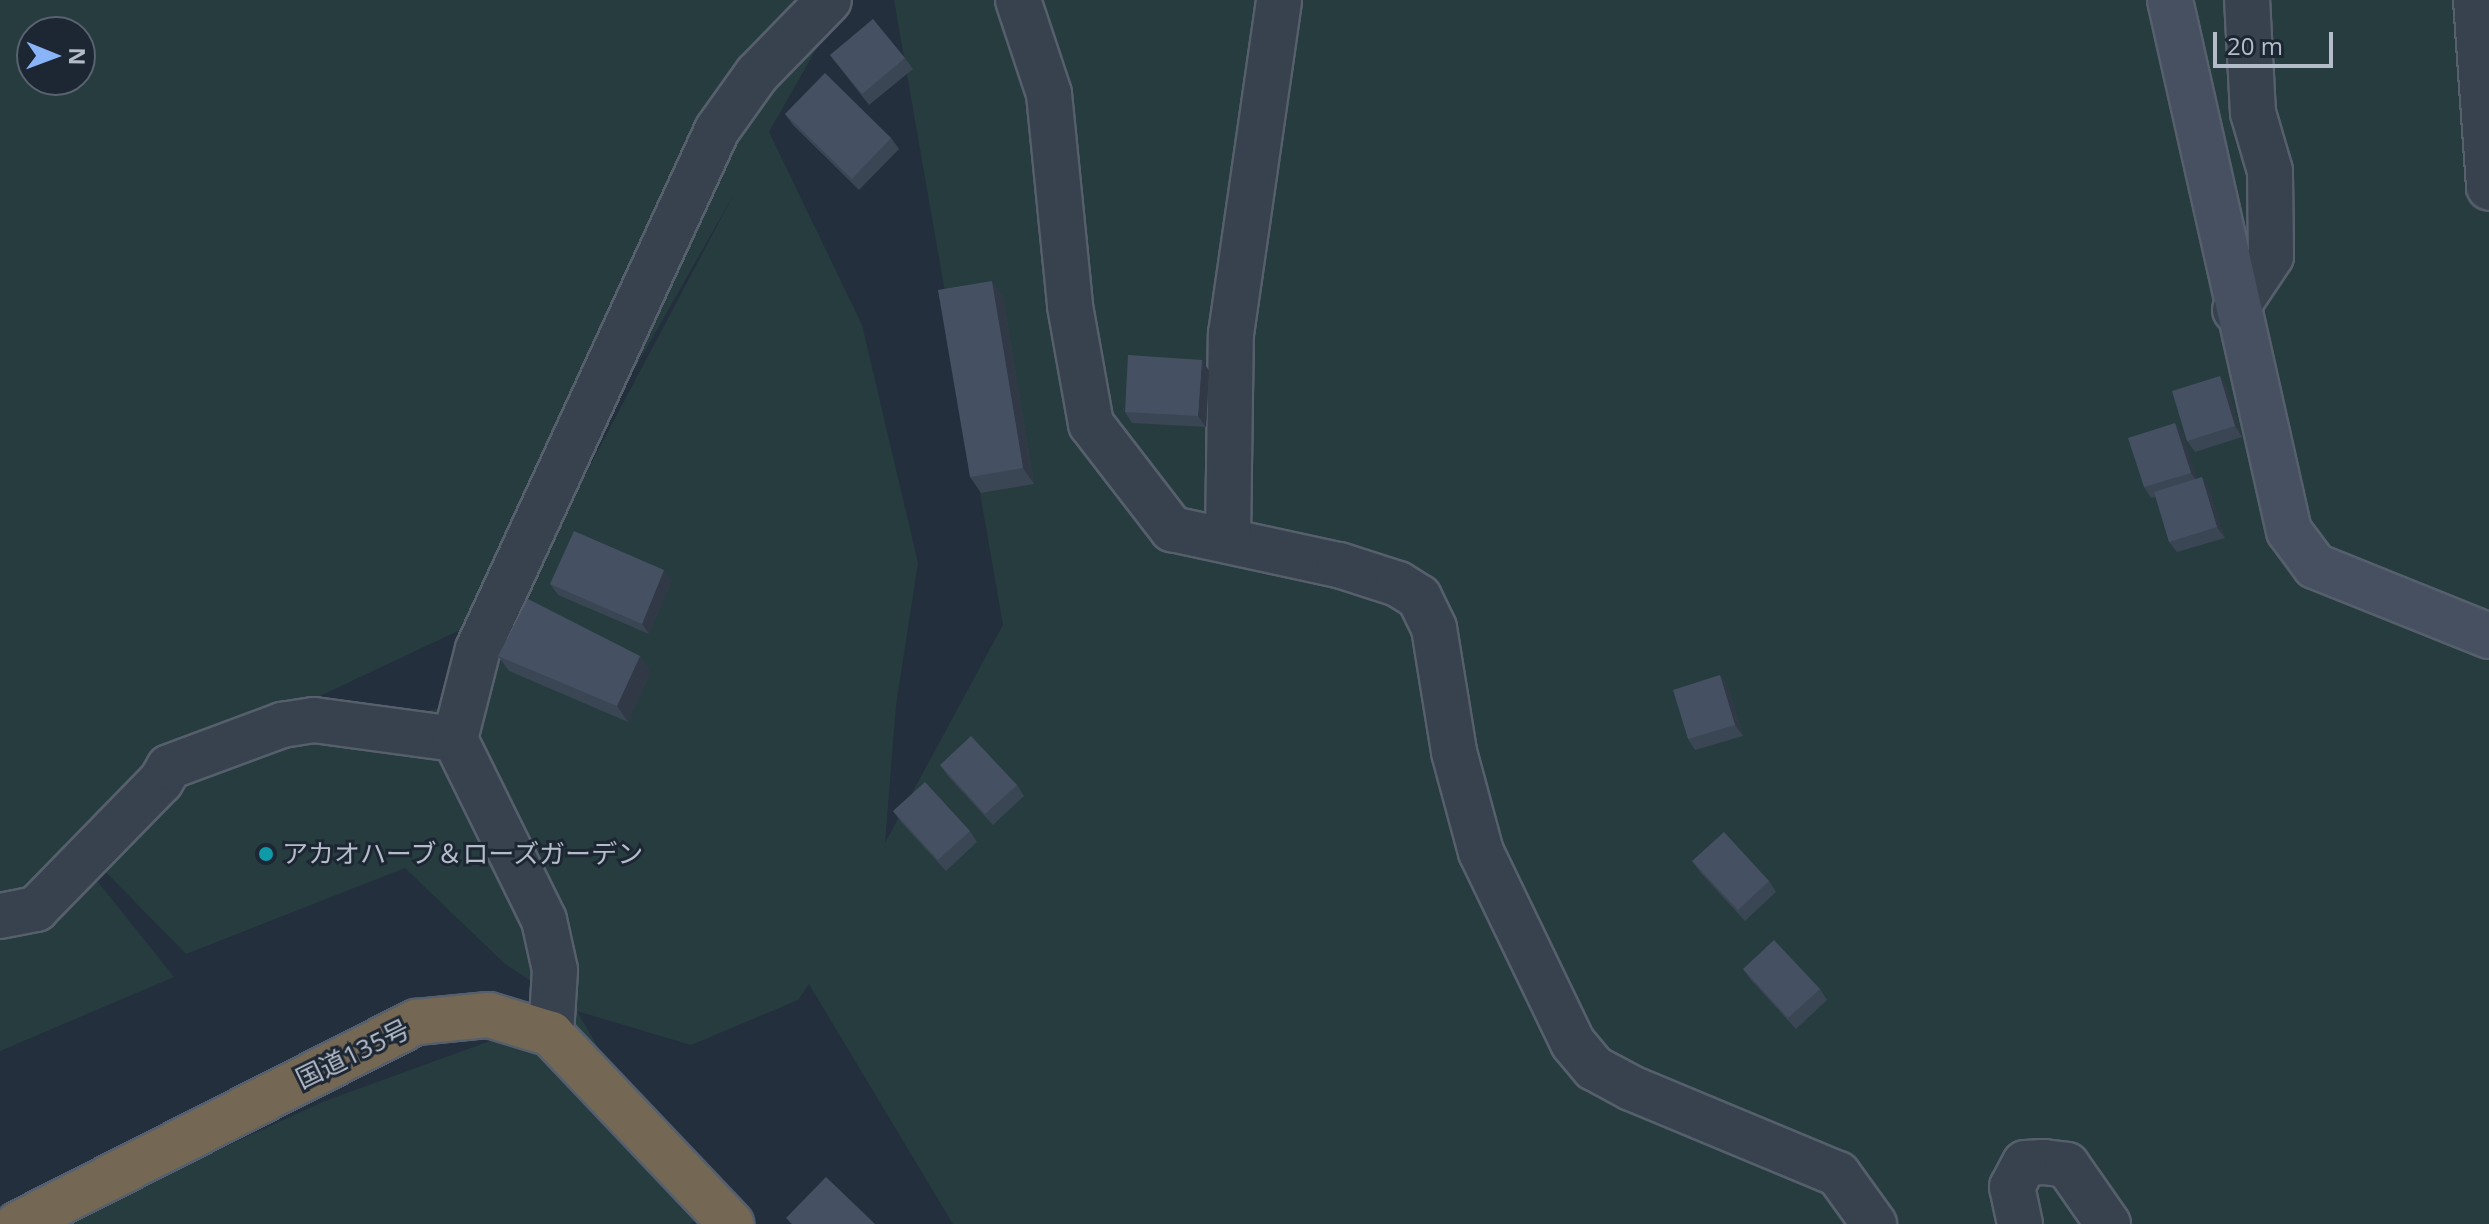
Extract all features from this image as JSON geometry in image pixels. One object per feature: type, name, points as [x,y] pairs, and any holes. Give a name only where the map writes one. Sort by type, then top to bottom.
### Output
[{"type":"highway","name":"国道135号","points":[[18,1224],[417,1022],[489,1015],[551,1034],[731,1224]]},
{"type":"street","points":[[551,1034],[555,970],[544,920],[455,739],[478,649],[717,130],[757,74],[829,0]]},
{"type":"street","points":[[1018,0],[1049,94],[1070,306],[1091,424],[1172,529],[1339,565],[1398,584],[1419,597],[1434,628],[1454,752],[1481,852],[1573,1043],[1594,1068],[1631,1088],[1838,1174],[1874,1224]]},
{"type":"street","points":[[1228,539],[1231,334],[1279,0]]},
{"type":"street","points":[[2170,0],[2192,84],[2235,310],[2289,531],[2315,566],[2489,636]]},
{"type":"street","points":[[2235,310],[2271,256],[2270,171],[2253,113],[2247,0]]},
{"type":"street","points":[[2476,0],[2489,188]]},
{"type":"street","points":[[0,916],[36,909],[161,781],[169,767],[282,725],[314,720],[455,739]]},
{"type":"street","points":[[2020,1224],[2012,1187],[2025,1163],[2044,1162],[2067,1165],[2108,1224]]},
{"type":"green space","points":[[0,0],[844,0],[769,132],[862,325],[918,563],[896,705],[885,843],[1003,625],[894,0],[2489,0],[2489,1224],[953,1224],[809,984],[798,1000],[691,1045],[577,1011],[696,1219],[690,1224],[56,1224],[325,1101],[575,1010],[505,964],[405,868],[186,954],[97,863],[90,872],[174,977],[0,1051]],"holes":[[[734,194],[464,703],[173,765],[496,613]]]},
{"type":"building","points":[[873,19],[905,58],[862,94],[830,55]]},
{"type":"building","points":[[825,73],[891,138],[852,179],[785,114]]},
{"type":"building","points":[[992,281],[1023,468],[970,477],[938,290]]},
{"type":"building","points":[[1128,355],[1202,360],[1198,416],[1125,412]]},
{"type":"building","points":[[2220,376],[2235,426],[2187,441],[2172,391]]},
{"type":"building","points":[[2175,423],[2191,473],[2144,487],[2128,438]]},
{"type":"building","points":[[2202,477],[2217,527],[2169,542],[2154,492]]},
{"type":"building","points":[[574,531],[664,570],[642,624],[550,584]]},
{"type":"building","points":[[528,599],[640,656],[617,706],[498,656]]},
{"type":"building","points":[[1720,675],[1735,725],[1688,739],[1673,690]]},
{"type":"building","points":[[971,736],[1017,785],[985,814],[940,765]]},
{"type":"building","points":[[925,782],[970,831],[938,860],[893,811]]},
{"type":"building","points":[[1724,832],[1769,881],[1738,910],[1692,861]]},
{"type":"building","points":[[1774,940],[1820,989],[1788,1018],[1743,969]]},
{"type":"building","points":[[826,1177],[875,1224],[792,1224],[786,1218]]},
{"type":"place","name":"アカオハーブ＆ローズガーデン","points":[[266,854]]}]
